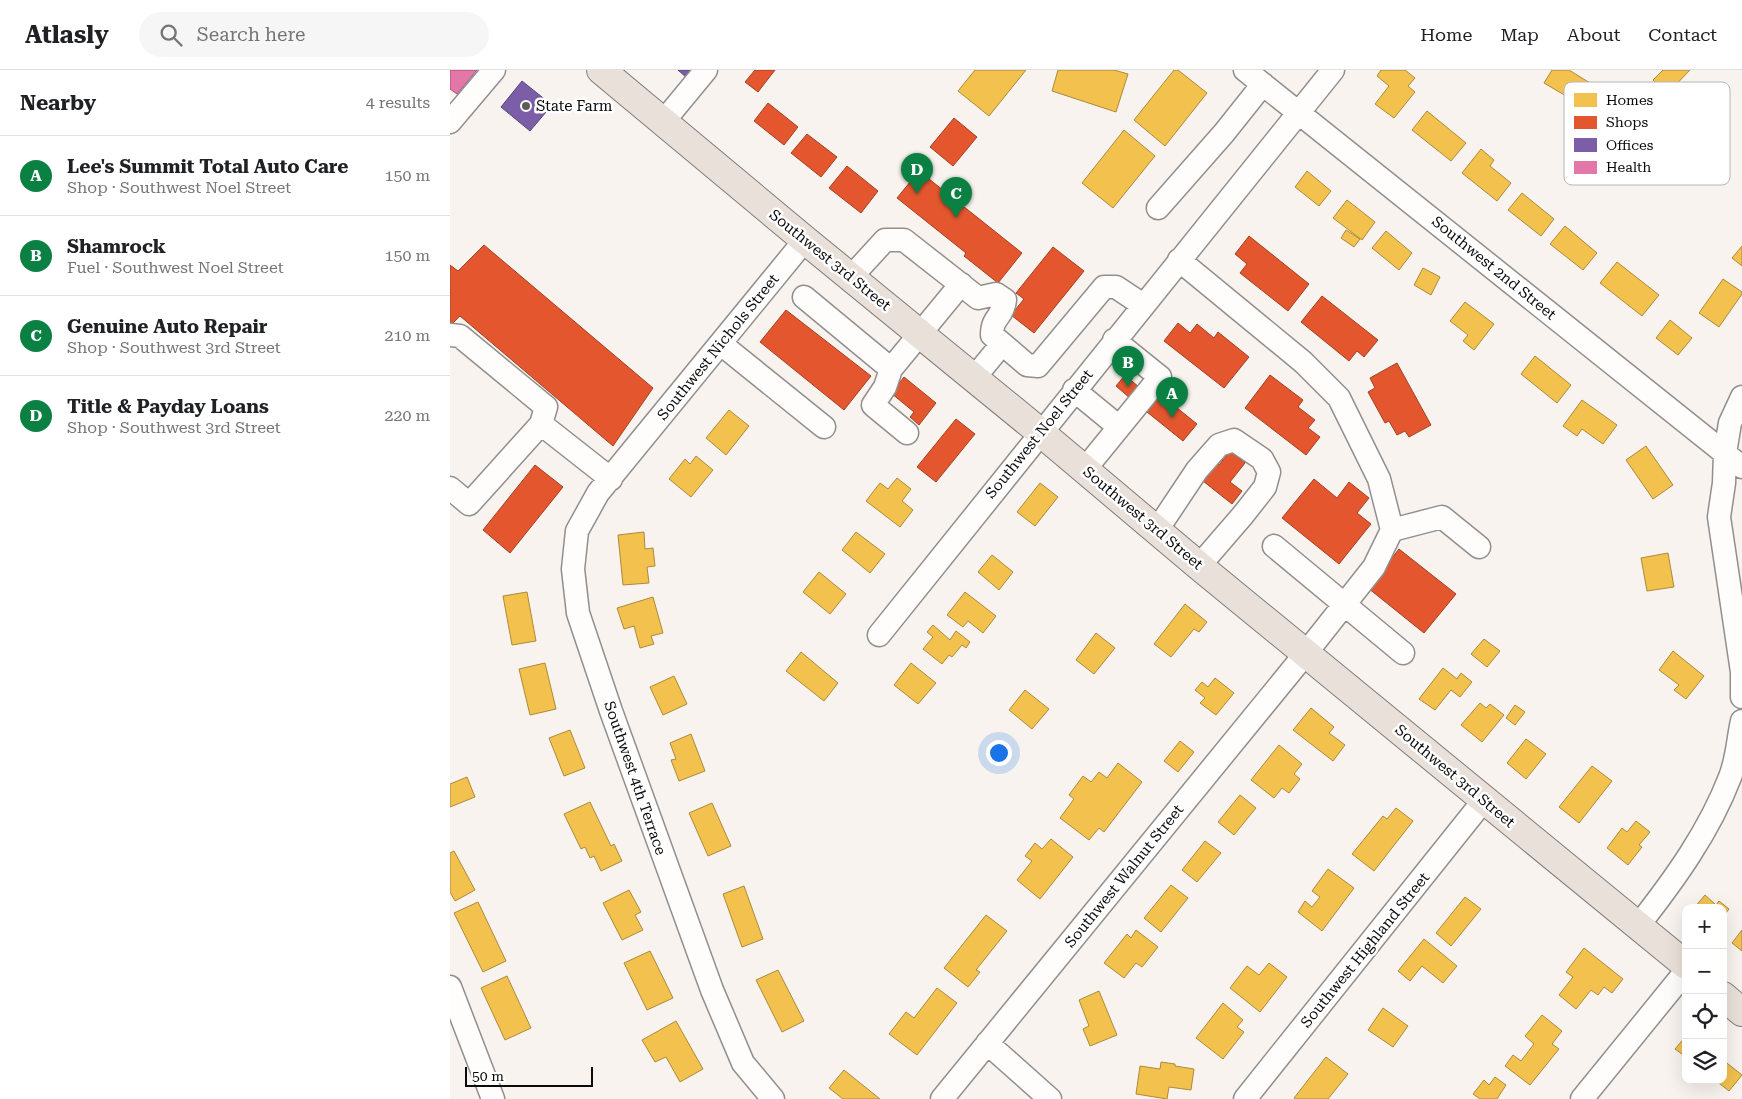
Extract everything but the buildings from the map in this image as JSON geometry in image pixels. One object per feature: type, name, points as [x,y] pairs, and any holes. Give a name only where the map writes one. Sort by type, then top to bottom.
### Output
[{"type":"main road","name":"Southwest 3rd Street","points":[[601,70],[1085,469],[1199,566],[1682,962]]},
{"type":"main road","points":[[1727,999],[1742,1012]]},
{"type":"street","points":[[450,122],[494,70]]},
{"type":"street","points":[[663,122],[706,70]]},
{"type":"street","name":"Southwest 2nd Street","points":[[1245,70],[1734,460]]},
{"type":"street","name":"Southwest Noel Street","points":[[878,634],[1333,70]]},
{"type":"street","points":[[1158,208],[1224,133],[1263,84]]},
{"type":"street","name":"Southwest Nichols Street","points":[[631,455],[805,240]]},
{"type":"street","points":[[851,277],[885,240],[904,240],[978,298],[996,294],[1005,300],[1004,309],[992,324],[992,335],[1027,365],[1038,366],[1104,287],[1116,287],[1143,305]]},
{"type":"street","points":[[1179,260],[1303,362],[1339,398],[1379,480],[1392,530],[1442,517],[1479,547]]},
{"type":"street","points":[[907,434],[873,405],[885,387],[891,369],[961,284]]},
{"type":"street","points":[[804,297],[891,369]]},
{"type":"street","points":[[450,336],[460,336],[546,407],[541,424],[469,504],[450,488]]},
{"type":"street","points":[[1085,469],[1160,376],[1114,340]]},
{"type":"street","points":[[721,344],[824,427]]},
{"type":"street","points":[[974,378],[1002,344]]},
{"type":"street","points":[[1074,390],[1123,422]]},
{"type":"street","points":[[1742,397],[1730,423],[1734,460],[1724,483],[1720,517],[1742,672],[1742,697]]},
{"type":"street","points":[[541,424],[611,478]]},
{"type":"street","points":[[1157,530],[1197,470],[1218,445],[1234,440],[1262,459],[1269,472],[1265,487],[1199,566]]},
{"type":"street","name":"Southwest 4th Terrace","points":[[631,455],[598,493],[577,531],[573,569],[578,613],[611,711],[712,990],[743,1063],[773,1099]]},
{"type":"street","name":"Southwest Walnut Street","points":[[942,1099],[1306,653],[1374,567],[1392,530]]},
{"type":"street","points":[[1274,546],[1403,653]]},
{"type":"street","points":[[1638,926],[1695,848],[1713,814],[1731,775],[1742,720]]},
{"type":"street","name":"Southwest Highland Street","points":[[1246,1099],[1484,800]]},
{"type":"street","points":[[1582,1099],[1682,976]]},
{"type":"street","points":[[450,987],[493,1099]]},
{"type":"street","points":[[987,1043],[1050,1099]]},
{"type":"place","name":"State Farm","points":[[526,106]]},
{"type":"place","name":"Title & Payday Loans","points":[[917,194]]},
{"type":"place","name":"Genuine Auto Repair","points":[[956,218]]},
{"type":"place","name":"Shamrock","points":[[1128,387]]},
{"type":"place","name":"Lee's Summit Total Auto Care","points":[[1172,418]]}]
